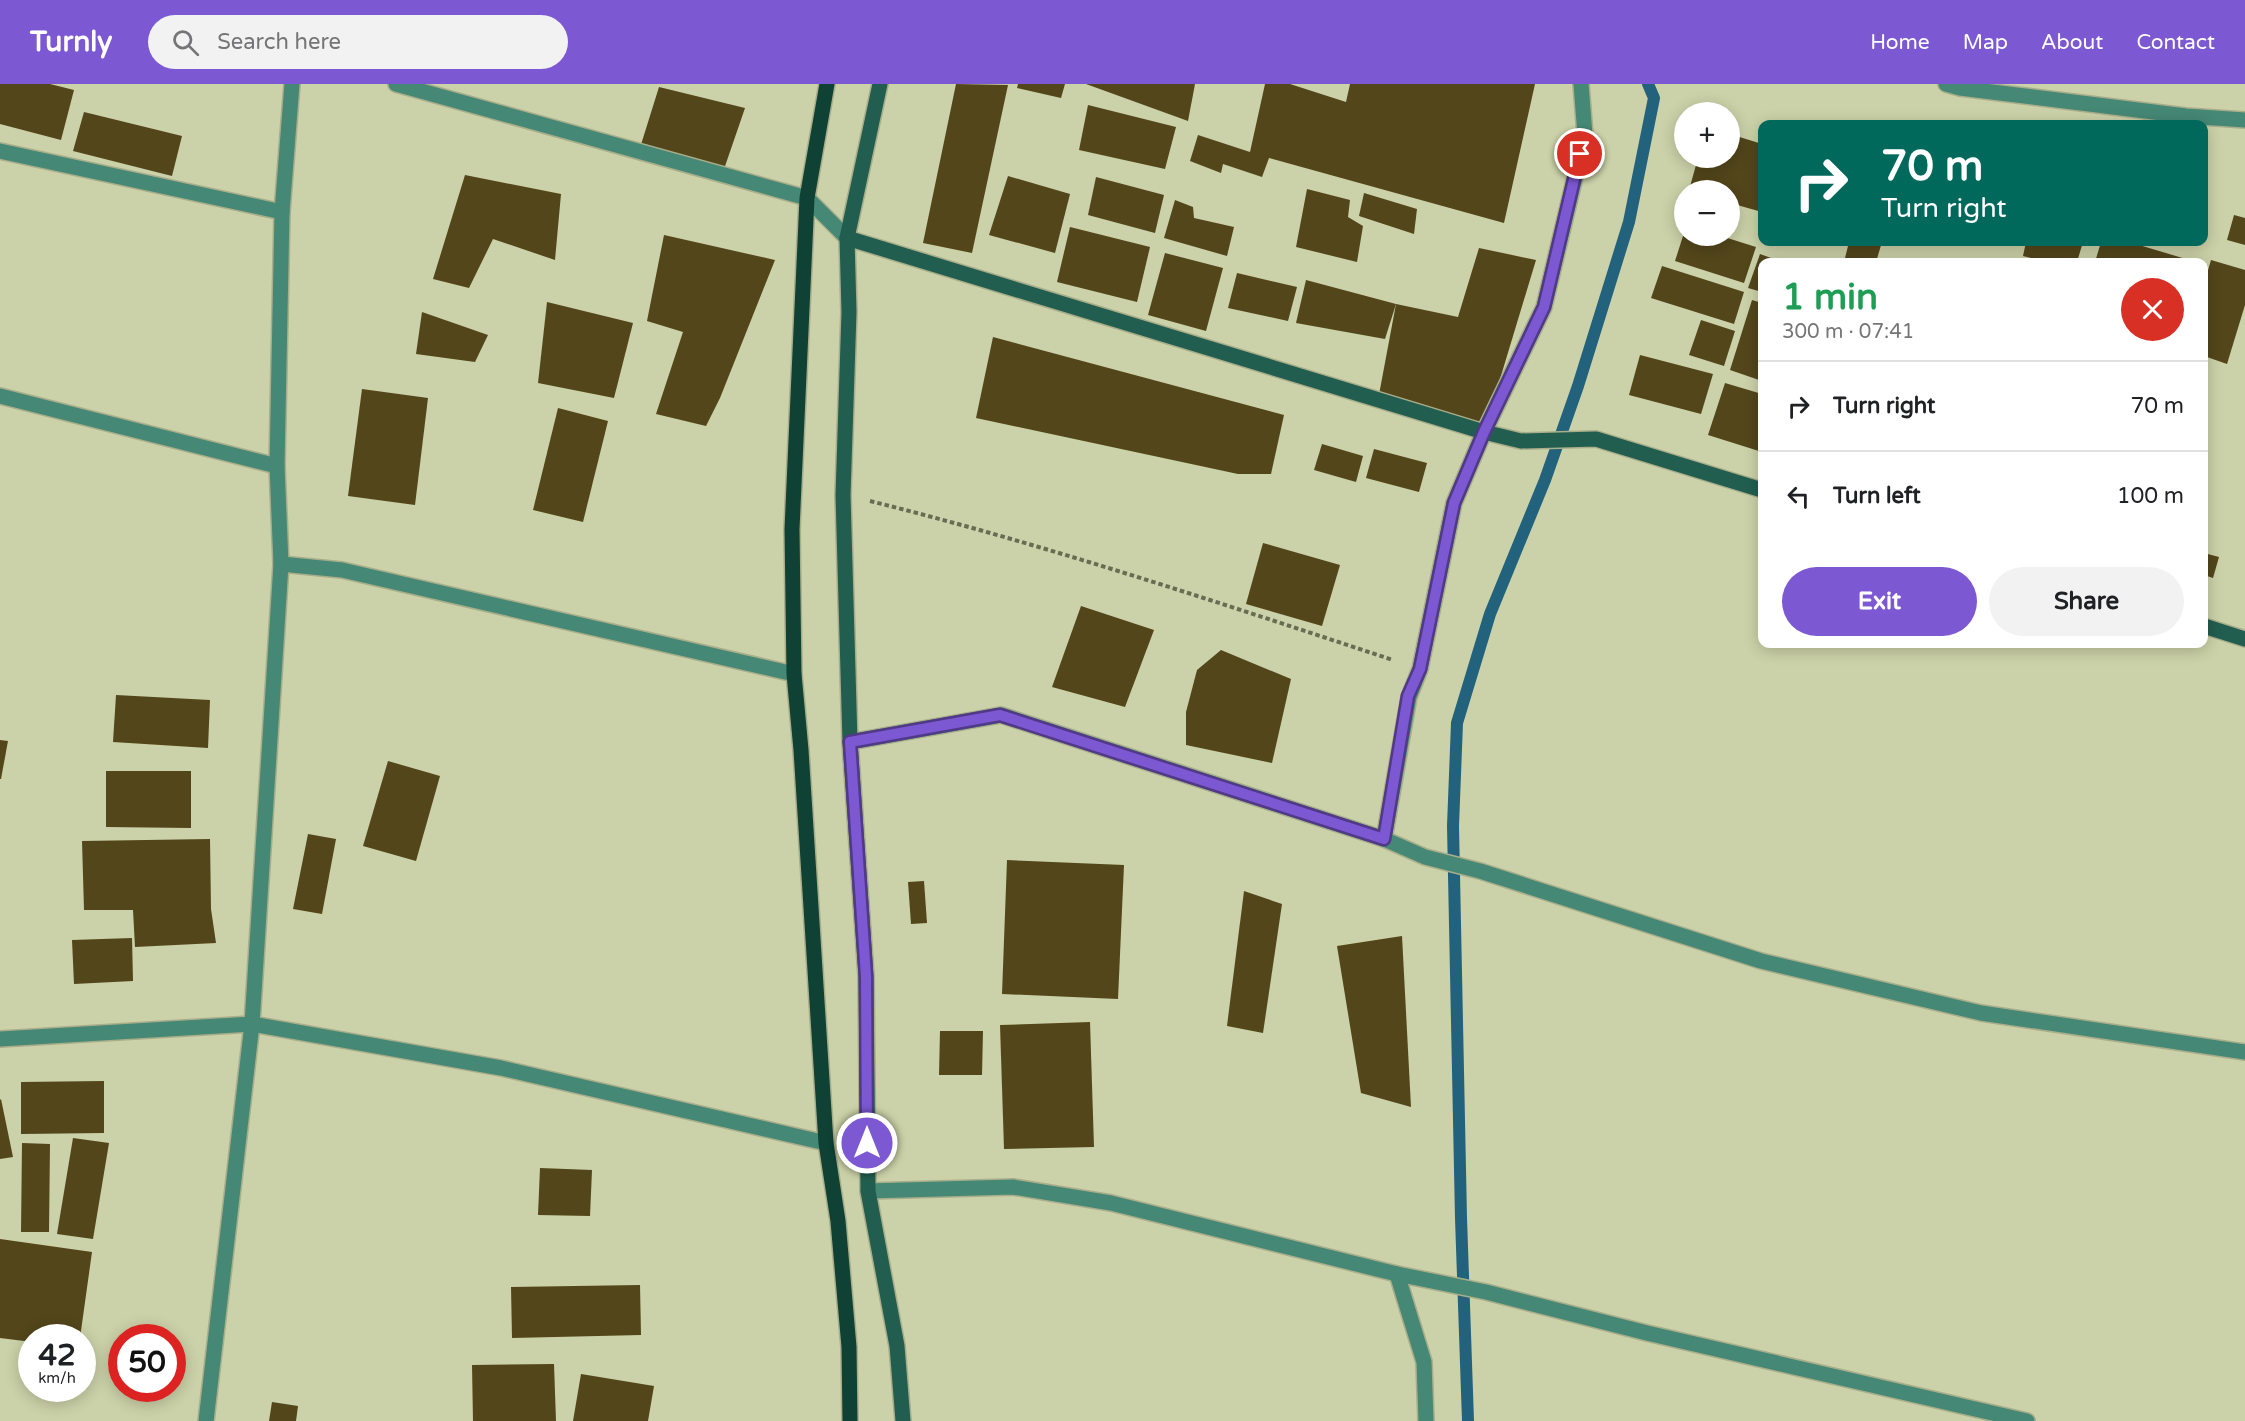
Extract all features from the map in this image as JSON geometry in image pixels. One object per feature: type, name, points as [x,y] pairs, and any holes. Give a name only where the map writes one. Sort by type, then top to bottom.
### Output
[{"type":"main road","points":[[827,84],[807,198],[792,529],[794,674],[801,750],[826,1143],[837,1221],[849,1347],[849,1421]]},
{"type":"main road","points":[[880,84],[847,238],[849,312],[843,495],[850,742],[866,976],[868,1191],[897,1346],[903,1421]]},
{"type":"main road","points":[[847,238],[1484,432],[1521,441],[1596,439],[1758,489]]},
{"type":"main road","points":[[2208,627],[2245,639]]},
{"type":"street","points":[[206,1421],[252,1024],[280,564],[277,466],[282,212],[292,84]]},
{"type":"street","points":[[396,84],[807,198],[847,238]]},
{"type":"street","points":[[1384,839],[1408,696],[1420,669],[1454,503],[1484,432],[1544,307],[1585,135],[1581,84]]},
{"type":"street","points":[[1946,84],[1960,88],[2186,116],[2245,120]]},
{"type":"street","points":[[0,151],[282,212]]},
{"type":"street","points":[[0,396],[277,466]]},
{"type":"street","points":[[280,564],[342,570],[794,674]]},
{"type":"street","points":[[850,742],[1000,715],[1384,839],[1425,857],[1480,871],[1761,961],[1981,1013],[2245,1052]]},
{"type":"street","points":[[0,1039],[252,1024],[501,1068],[826,1143]]},
{"type":"street","points":[[868,1191],[1013,1187],[1111,1203],[1397,1274],[1486,1292],[1647,1333],[2027,1421]]},
{"type":"street","points":[[1397,1274],[1424,1362],[1426,1421]]},
{"type":"path","points":[[843,495],[1003,536],[1420,669]]},
{"type":"building","points":[[0,84],[50,84],[74,90],[61,140],[0,124]]},
{"type":"building","points":[[956,84],[1008,85],[972,253],[923,243]]},
{"type":"building","points":[[1018,84],[1065,84],[1061,98],[1017,88]]},
{"type":"building","points":[[1086,84],[1195,84],[1188,121]]},
{"type":"building","points":[[1265,84],[1290,84],[1346,102],[1350,84],[1535,84],[1504,223],[1269,158],[1262,177],[1223,164],[1221,173],[1190,161],[1198,135],[1250,152]]},
{"type":"building","points":[[659,87],[745,108],[722,175],[639,151]]},
{"type":"building","points":[[1088,105],[1176,127],[1165,169],[1079,150]]},
{"type":"building","points":[[84,112],[182,136],[172,176],[73,151]]},
{"type":"building","points":[[1740,137],[1758,143],[1758,211],[1740,206],[1740,180],[1692,180],[1695,168],[1740,168]]},
{"type":"building","points":[[465,175],[561,194],[555,260],[493,239],[469,288],[433,279]]},
{"type":"building","points":[[1008,176],[1070,194],[1055,253],[989,235]]},
{"type":"building","points":[[1096,177],[1164,195],[1155,233],[1088,215]]},
{"type":"building","points":[[1307,189],[1350,200],[1348,217],[1363,226],[1357,262],[1296,247]]},
{"type":"building","points":[[1364,193],[1417,209],[1414,234],[1359,216]]},
{"type":"building","points":[[1175,200],[1193,207],[1194,218],[1234,227],[1227,256],[1164,238]]},
{"type":"building","points":[[2234,215],[2245,218],[2245,245],[2227,240]]},
{"type":"building","points":[[1070,227],[1150,247],[1137,302],[1057,282]]},
{"type":"building","points":[[664,235],[775,260],[720,398],[706,426],[656,414],[683,332],[647,321]]},
{"type":"building","points":[[1740,242],[1756,247],[1744,283],[1675,261],[1680,246],[1740,246]]},
{"type":"building","points":[[1848,246],[1881,246],[1877,258],[1845,258]]},
{"type":"building","points":[[2025,246],[2082,246],[2078,258],[2023,256]]},
{"type":"building","points":[[2100,246],[2142,246],[2183,258],[2096,258]]},
{"type":"building","points":[[1479,248],[1536,260],[1484,432],[1378,400],[1396,304],[1458,317]]},
{"type":"building","points":[[1165,253],[1223,268],[1206,331],[1148,315]]},
{"type":"building","points":[[1760,254],[1771,258],[1759,258]]},
{"type":"building","points":[[1758,260],[1758,291],[1748,288]]},
{"type":"building","points":[[2211,260],[2245,270],[2245,305],[2227,364],[2208,357],[2208,270]]},
{"type":"building","points":[[1662,266],[1744,292],[1734,324],[1651,298]]},
{"type":"building","points":[[1237,273],[1297,287],[1288,321],[1228,308]]},
{"type":"building","points":[[1306,280],[1396,304],[1385,339],[1296,323]]},
{"type":"building","points":[[1752,300],[1758,302],[1758,380],[1730,370]]},
{"type":"building","points":[[547,302],[633,323],[614,398],[538,383]]},
{"type":"building","points":[[422,312],[488,335],[475,362],[416,354]]},
{"type":"building","points":[[1701,320],[1735,331],[1724,366],[1689,355]]},
{"type":"building","points":[[993,337],[1284,415],[1271,474],[1238,474],[976,418]]},
{"type":"building","points":[[1640,355],[1713,374],[1701,414],[1629,395]]},
{"type":"building","points":[[1725,383],[1758,393],[1758,451],[1708,435]]},
{"type":"building","points":[[362,389],[428,398],[415,505],[348,496]]},
{"type":"building","points":[[558,408],[608,421],[583,522],[533,510]]},
{"type":"building","points":[[1322,444],[1363,456],[1356,482],[1314,470]]},
{"type":"building","points":[[1374,449],[1427,463],[1419,492],[1366,478]]},
{"type":"building","points":[[1263,543],[1340,565],[1322,626],[1246,604]]},
{"type":"building","points":[[2208,554],[2219,557],[2213,578],[2208,576]]},
{"type":"building","points":[[1081,606],[1154,630],[1125,707],[1052,687]]},
{"type":"building","points":[[1221,650],[1291,679],[1272,763],[1186,745],[1186,712],[1197,670]]},
{"type":"building","points":[[116,695],[210,700],[208,748],[113,742]]},
{"type":"building","points":[[0,740],[8,741],[1,779],[0,779]]},
{"type":"building","points":[[388,761],[440,776],[416,861],[363,846]]},
{"type":"building","points":[[106,771],[191,771],[191,828],[106,827]]},
{"type":"building","points":[[308,834],[336,839],[322,914],[293,909]]},
{"type":"building","points":[[210,839],[211,909],[216,943],[135,947],[133,910],[84,910],[82,841]]},
{"type":"building","points":[[1007,860],[1124,865],[1118,999],[1002,994]]},
{"type":"building","points":[[924,881],[927,923],[911,924],[908,882]]},
{"type":"building","points":[[1244,891],[1282,904],[1263,1033],[1227,1026]]},
{"type":"building","points":[[1402,936],[1411,1107],[1361,1093],[1337,946]]},
{"type":"building","points":[[132,938],[133,981],[74,984],[72,940]]},
{"type":"building","points":[[1090,1022],[1094,1147],[1004,1149],[1000,1025]]},
{"type":"building","points":[[940,1031],[983,1031],[982,1075],[939,1075]]},
{"type":"building","points":[[104,1081],[104,1133],[21,1134],[21,1082]]},
{"type":"building","points":[[0,1100],[13,1157],[0,1159]]},
{"type":"building","points":[[73,1138],[109,1143],[93,1239],[57,1234]]},
{"type":"building","points":[[22,1143],[50,1144],[49,1232],[21,1232]]},
{"type":"building","points":[[540,1168],[592,1170],[590,1216],[538,1215]]},
{"type":"building","points":[[0,1239],[92,1252],[82,1324],[18,1324],[18,1340],[0,1338]]},
{"type":"building","points":[[640,1285],[641,1335],[512,1338],[511,1287]]},
{"type":"building","points":[[554,1364],[556,1421],[473,1421],[472,1365]]},
{"type":"building","points":[[581,1374],[654,1386],[648,1421],[573,1421]]},
{"type":"building","points":[[272,1402],[298,1406],[296,1421],[269,1421]]},
{"type":"waterway","points":[[1468,1421],[1461,1218],[1453,826],[1457,723],[1490,614],[1545,480],[1578,386],[1629,222],[1654,98],[1648,84]]},
{"type":"route","points":[[867,1143],[866,976],[850,742],[1000,715],[1384,839],[1408,696],[1420,669],[1454,503],[1484,432],[1544,307],[1580,154]]}]
